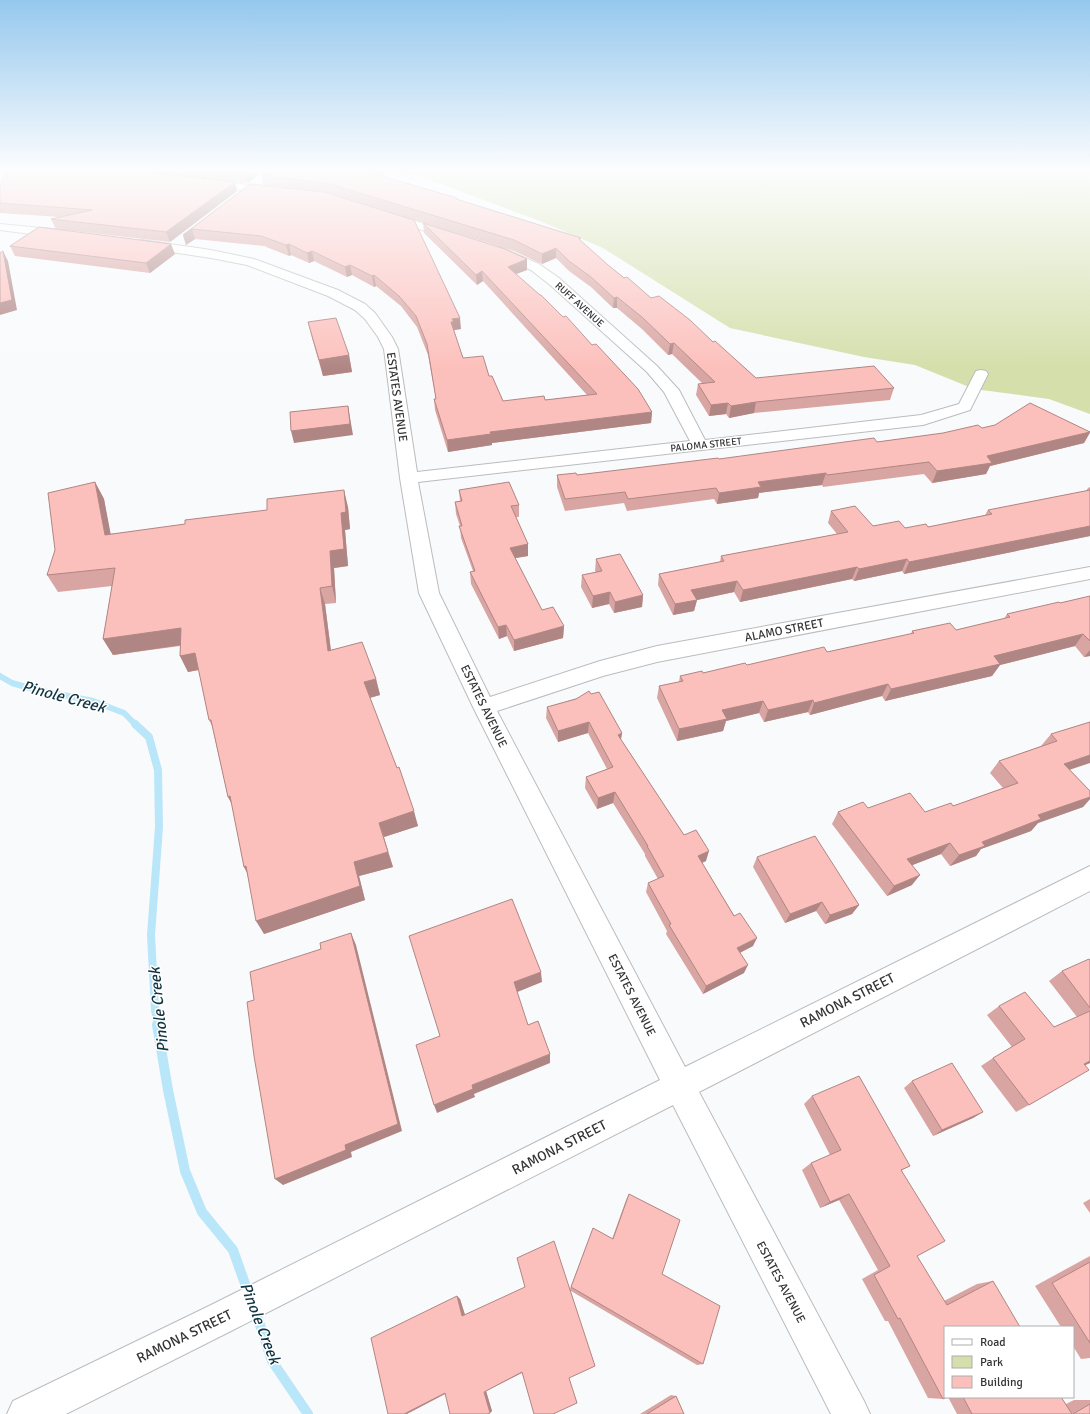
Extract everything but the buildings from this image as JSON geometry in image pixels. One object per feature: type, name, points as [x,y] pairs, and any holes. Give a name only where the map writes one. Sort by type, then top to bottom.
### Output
[{"type":"street","points":[[455,237],[465,240]]},
{"type":"street","name":"ESTATES AVENUE","points":[[122,242],[178,243],[250,262],[333,293],[360,307],[378,326],[391,349],[409,478],[429,593],[484,707],[679,1086],[851,1414]]},
{"type":"street","name":"RUFF AVENUE","points":[[487,248],[510,255],[535,267],[554,281],[652,369],[671,390],[699,444]]},
{"type":"street","name":"PALOMA STREET","points":[[409,478],[699,444],[923,420],[965,407],[981,374]]},
{"type":"street","name":"ALAMO STREET","points":[[484,707],[600,668],[657,654],[1090,573]]},
{"type":"street","name":"RAMONA STREET","points":[[26,1414],[221,1318],[1090,878]]},
{"type":"green space","points":[[577,237],[1090,237],[1090,414],[1049,399],[974,389],[915,365],[864,357],[730,328],[603,248]]},
{"type":"waterway","name":"Pinole Creek","points":[[0,676],[12,683],[33,689],[93,701],[124,713],[135,724]]},
{"type":"waterway","name":"Pinole Creek","points":[[135,724],[149,737],[158,770],[159,827],[151,935],[155,1010],[158,1026]]},
{"type":"waterway","name":"Pinole Creek","points":[[157,1025],[168,1090],[185,1171],[202,1212],[233,1250],[249,1295]]},
{"type":"waterway","name":"Pinole Creek","points":[[255,1310],[272,1361],[308,1414]]}]
